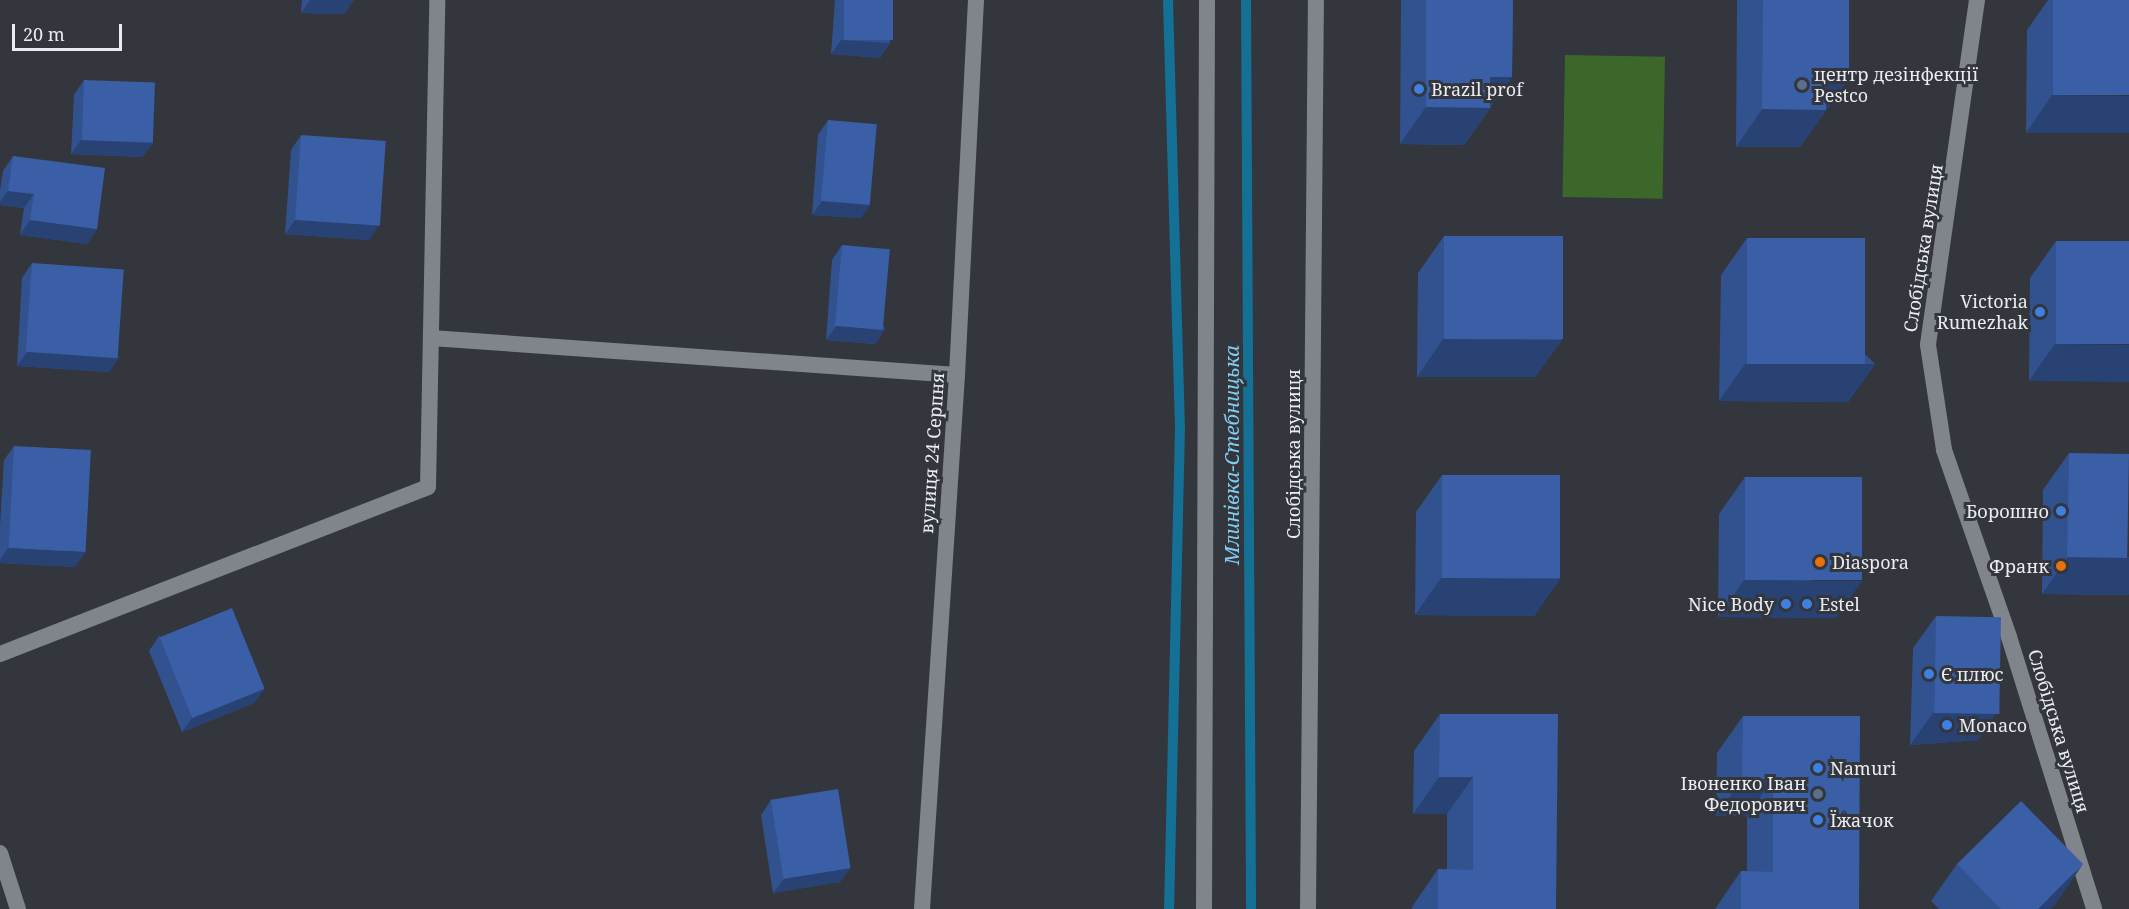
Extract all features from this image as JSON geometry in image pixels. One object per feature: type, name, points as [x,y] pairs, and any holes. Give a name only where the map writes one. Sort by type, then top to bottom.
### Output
[{"type":"street","points":[[0,654],[428,487],[437,0]]},
{"type":"street","name":"вулиця 24 Серпня","points":[[922,909],[957,375],[976,0]]},
{"type":"street","points":[[1204,909],[1207,0]]},
{"type":"street","name":"Слобідська вулиця","points":[[1308,909],[1316,0]]},
{"type":"street","name":"Слобідська вулиця","points":[[1977,0],[1953,185],[1928,345],[1944,450],[2009,637],[2094,909]]},
{"type":"street","points":[[431,338],[957,375]]},
{"type":"street","points":[[0,853],[18,909]]},
{"type":"green space","points":[[1565,55],[1665,57],[1663,199],[1563,197]]},
{"type":"building","points":[[844,0],[893,0],[893,40],[844,40]]},
{"type":"building","points":[[1426,0],[1513,0],[1512,77],[1490,77],[1490,108],[1426,107]]},
{"type":"building","points":[[1763,0],[1849,0],[1849,79],[1826,79],[1826,110],[1762,109]]},
{"type":"building","points":[[2053,0],[2129,0],[2129,95],[2053,95]]},
{"type":"building","points":[[84,80],[155,82],[153,142],[82,140]]},
{"type":"building","points":[[828,120],[877,124],[870,205],[821,201]]},
{"type":"building","points":[[301,135],[386,141],[380,226],[295,220]]},
{"type":"building","points":[[13,156],[105,168],[97,229],[30,220],[34,194],[8,191]]},
{"type":"building","points":[[1444,236],[1563,236],[1563,339],[1444,339]]},
{"type":"building","points":[[1747,238],[1865,238],[1865,364],[1747,364]]},
{"type":"building","points":[[2056,241],[2129,241],[2129,344],[2056,344]]},
{"type":"building","points":[[842,245],[890,249],[883,330],[835,326]]},
{"type":"building","points":[[32,263],[124,269],[118,358],[26,352]]},
{"type":"building","points":[[14,446],[91,450],[86,552],[9,548]]},
{"type":"building","points":[[2069,453],[2129,454],[2127,558],[2067,557]]},
{"type":"building","points":[[1442,475],[1560,475],[1560,578],[1442,578]]},
{"type":"building","points":[[1745,477],[1862,477],[1862,580],[1745,580]]},
{"type":"building","points":[[232,608],[265,689],[192,718],[160,637]]},
{"type":"building","points":[[1936,616],[2001,617],[1999,714],[1934,713]]},
{"type":"building","points":[[1440,714],[1558,714],[1556,909],[1438,909],[1438,869],[1473,870],[1473,777],[1439,777]]},
{"type":"building","points":[[1743,716],[1860,716],[1859,909],[1741,909],[1741,871],[1773,872],[1773,779],[1742,779]]},
{"type":"building","points":[[838,789],[851,868],[783,879],[771,800]]},
{"type":"building","points":[[2021,801],[2083,864],[2038,909],[2001,909],[1957,864]]},
{"type":"waterway","points":[[1168,0],[1180,427],[1169,909]]},
{"type":"waterway","name":"Млинівка-Стебницька","points":[[1246,0],[1251,909]]},
{"type":"place","name":"центр дезінфекції Pestco","points":[[1802,85]]},
{"type":"place","name":"Brazil prof","points":[[1419,89]]},
{"type":"place","name":"Victoria Rumezhak","points":[[2040,312]]},
{"type":"place","name":"Борошно","points":[[2061,511]]},
{"type":"place","name":"Diaspora","points":[[1820,562]]},
{"type":"place","name":"Франк","points":[[2061,566]]},
{"type":"place","name":"Nice Body","points":[[1786,604]]},
{"type":"place","name":"Estel","points":[[1807,604]]},
{"type":"place","name":"Є плюс","points":[[1929,674]]},
{"type":"place","name":"Monaco","points":[[1947,725]]},
{"type":"place","name":"Namuri","points":[[1818,768]]},
{"type":"place","name":"Івоненко Іван Федорович","points":[[1818,794]]},
{"type":"place","name":"Їжачок","points":[[1818,820]]}]
